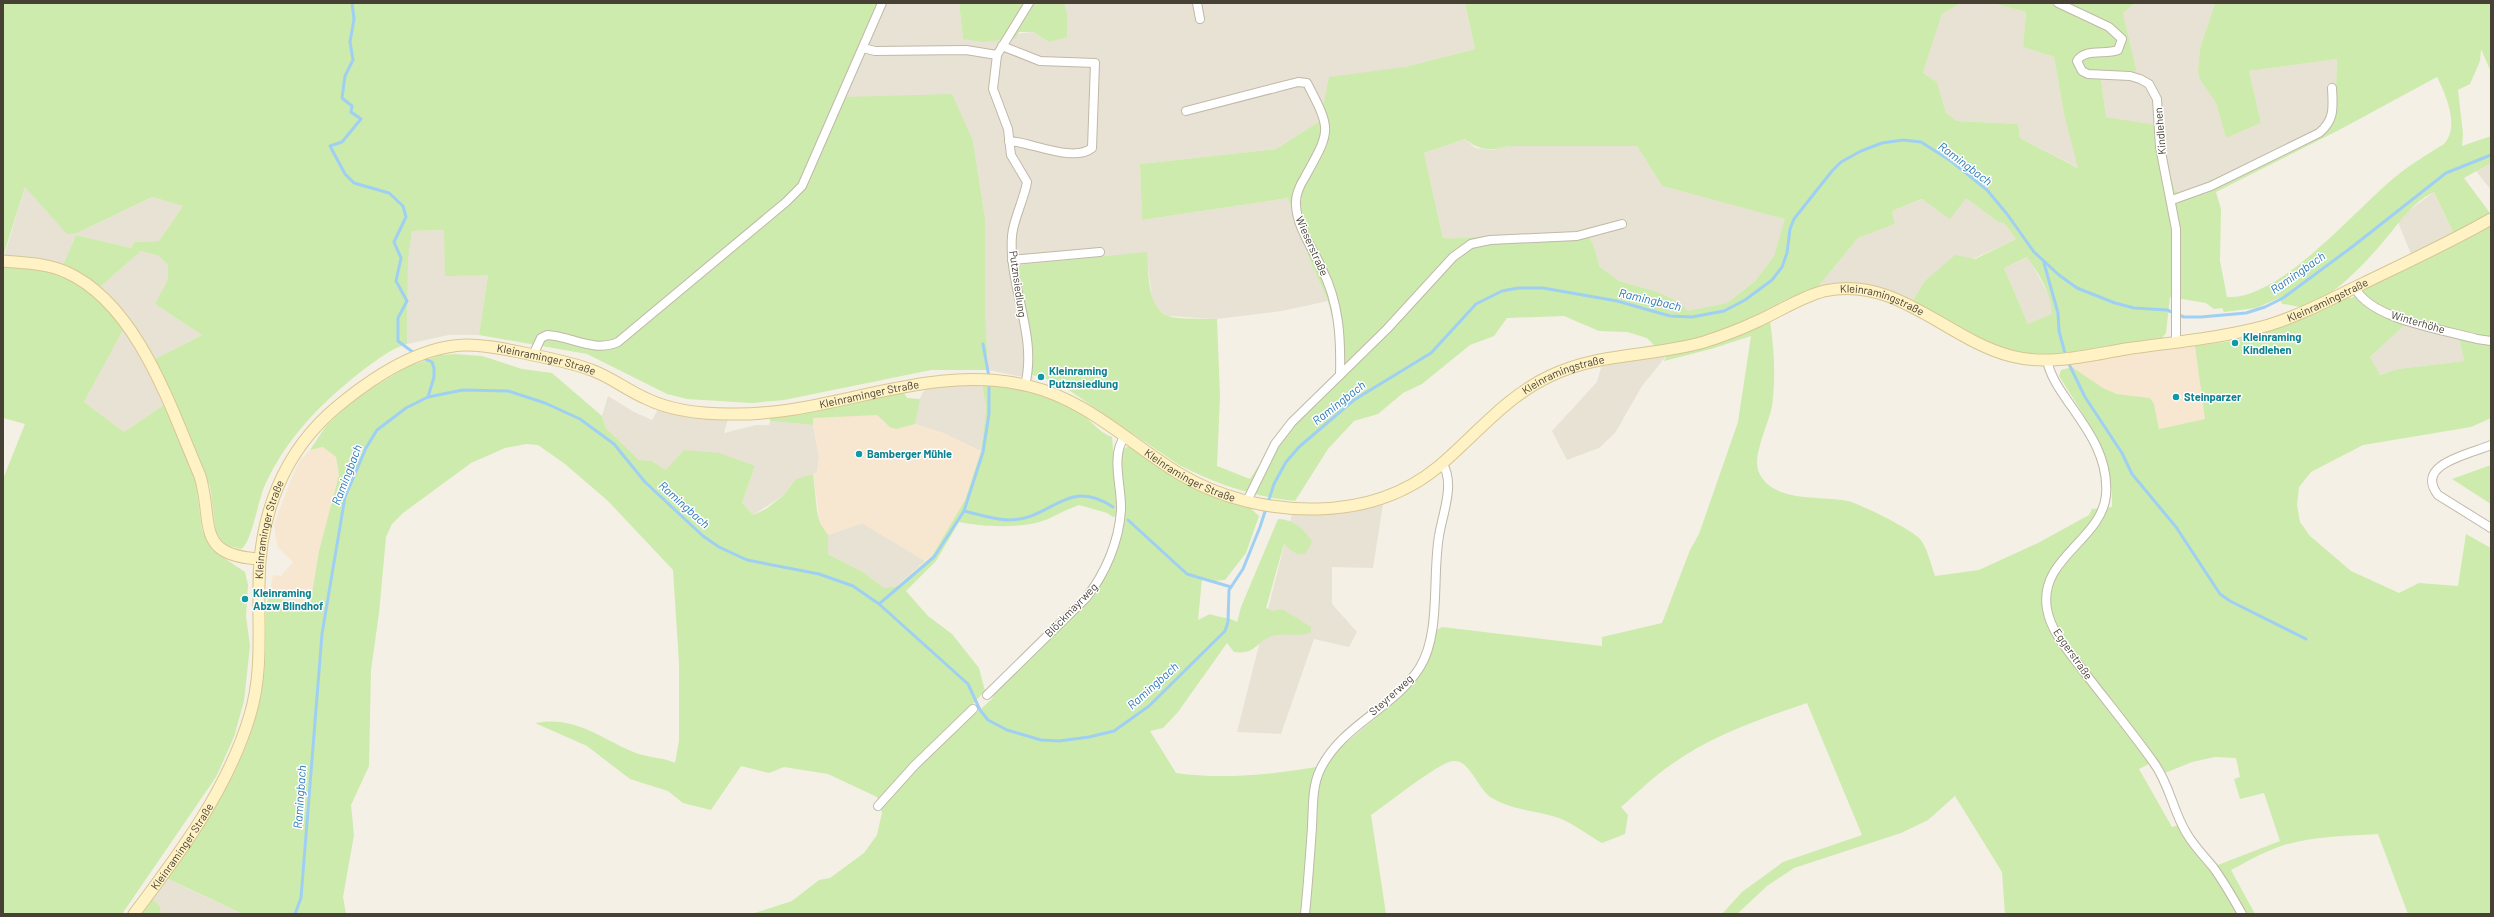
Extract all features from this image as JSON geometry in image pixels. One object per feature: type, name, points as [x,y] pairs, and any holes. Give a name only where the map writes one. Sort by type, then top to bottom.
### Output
[{"type":"main road","name":"Kleinramingstraße","points":[[1291,508],[1341,507],[1379,498],[1417,482],[1442,463],[1504,405],[1537,382],[1555,373],[1594,360],[1671,349],[1712,339],[1754,323],[1806,297],[1833,290],[1864,289],[1893,296],[1988,349],[2022,359],[2050,360],[2265,326],[2286,319],[2355,288],[2491,219]]},
{"type":"main road","points":[[3,261],[64,271],[89,286],[118,315],[142,349],[153,370],[200,476],[205,493],[207,522],[216,545],[234,557],[259,559]]},
{"type":"main road","name":"Kleinraminger Straße","points":[[134,914],[186,843],[208,808],[244,733],[251,712],[259,670],[259,559],[265,519],[282,476],[303,442],[337,407],[376,378],[412,358],[429,351],[454,346],[474,345],[533,355],[592,370],[661,405],[703,413],[779,413],[913,384],[955,379],[989,379],[1024,385],[1072,401],[1199,485],[1250,502],[1291,508]]},
{"type":"street","points":[[533,355],[541,338],[547,335],[599,346],[609,346],[618,342],[786,202],[802,186],[882,3]]},
{"type":"street","name":"Putznsiedlung","points":[[1024,385],[1028,366],[1026,336],[1012,260],[1012,234],[1027,182],[1011,155],[1008,129],[993,90],[997,54],[1029,3]]},
{"type":"street","points":[[1197,3],[1200,19]]},
{"type":"street","name":"Kindlehen","points":[[2058,3],[2109,27],[2122,39],[2118,50],[2111,53],[2084,54],[2077,61],[2082,72],[2097,75],[2130,76],[2149,84],[2154,90],[2159,108],[2160,147],[2172,200],[2177,248],[2176,341]]},
{"type":"street","points":[[1002,46],[1040,61],[1095,62],[1092,148],[1085,152],[1067,152],[1009,141]]},
{"type":"street","points":[[863,48],[875,51],[966,50],[997,54]]},
{"type":"street","name":"Wieserstraße","points":[[1186,111],[1298,82],[1307,83],[1322,110],[1326,128],[1324,142],[1298,188],[1296,210],[1297,218],[1323,270],[1337,310],[1341,344],[1340,375]]},
{"type":"street","points":[[2172,200],[2211,186],[2319,133],[2328,126],[2332,119],[2332,88]]},
{"type":"street","points":[[1250,502],[1275,444],[1296,417],[1387,330],[1453,257],[1471,244],[1490,240],[1577,236],[1622,224]]},
{"type":"street","points":[[1012,260],[1100,252]]},
{"type":"street","name":"Winterhöhe","points":[[2355,288],[2360,297],[2390,315],[2477,339],[2491,341]]},
{"type":"street","name":"Eggerstraße","points":[[2050,360],[2058,388],[2090,432],[2097,447],[2102,460],[2106,484],[2106,496],[2100,516],[2065,556],[2050,578],[2046,599],[2050,619],[2066,647],[2163,776],[2186,833],[2213,868],[2242,914]]},
{"type":"street","name":"Blöckmayrweg","points":[[987,695],[1086,598],[1099,582],[1112,553],[1120,517],[1117,451],[1125,436]]},
{"type":"street","points":[[2491,445],[2440,466],[2432,473],[2430,480],[2432,487],[2438,495],[2491,528]]},
{"type":"street","name":"Steyrerweg","points":[[1305,914],[1314,801],[1319,771],[1334,748],[1345,736],[1413,676],[1426,655],[1432,626],[1438,538],[1448,482],[1447,470],[1442,463]]},
{"type":"street","points":[[878,806],[914,766],[973,709]]},
{"type":"shaded area","points":[[885,3],[959,3],[963,39],[1033,32],[1049,42],[1067,12],[1064,3],[1465,3],[1475,49],[1405,67],[1276,149],[1140,164],[1142,220],[1289,198],[1310,261],[1328,301],[1282,311],[1217,319],[1168,316],[1156,308],[1152,297],[1146,252],[1024,305],[1033,379],[988,370],[985,308],[985,218],[973,141],[846,97]]},
{"type":"shaded area","points":[[1961,3],[1992,3],[2026,12],[2023,47],[2054,57],[2064,114],[2079,168],[2020,138],[2018,124],[1957,121],[1946,113],[1937,82],[1923,73],[1942,14]]},
{"type":"shaded area","points":[[2135,3],[2215,3],[2200,48],[2198,70],[2199,78],[2216,103],[2226,138],[2261,123],[2249,71],[2337,59],[2335,119],[2253,162],[2181,193],[2175,191],[2164,154],[2162,127],[2106,117],[2101,79],[2121,77],[2136,68],[2123,13]]},
{"type":"shaded area","points":[[1465,139],[1475,148],[1492,150],[1509,146],[1637,146],[1662,186],[1786,219],[1774,256],[1755,281],[1727,303],[1688,312],[1677,301],[1658,292],[1619,281],[1600,267],[1593,244],[1559,233],[1502,235],[1465,240],[1443,238],[1424,153]]},
{"type":"shaded area","points":[[2491,163],[2491,190],[2476,171]]},
{"type":"shaded area","points":[[25,187],[77,233],[152,197],[183,206],[159,241],[134,242],[131,248],[76,235],[63,265],[4,257]]},
{"type":"shaded area","points":[[2434,192],[2454,234],[2411,254],[2398,222],[2403,215]]},
{"type":"shaded area","points":[[1966,198],[1997,221],[2005,224],[2016,239],[1925,281],[1913,300],[1876,286],[1839,284],[1816,289],[1858,238],[1895,224],[1892,211],[1923,199]]},
{"type":"shaded area","points":[[444,230],[488,275],[479,335],[449,335],[407,344],[408,261],[412,231]]},
{"type":"shaded area","points":[[141,251],[159,256],[168,265],[168,279],[155,304],[202,335],[153,360],[131,324],[100,287]]},
{"type":"shaded area","points":[[2028,257],[2051,299],[2052,315],[2028,324],[2004,268]]},
{"type":"shaded area","points":[[2407,323],[2459,338],[2464,361],[2398,369],[2379,375],[2370,357]]},
{"type":"shaded area","points":[[123,330],[142,359],[164,405],[124,432],[84,402]]},
{"type":"shaded area","points":[[2195,346],[2206,419],[2159,429],[2154,404],[2150,398],[2117,394],[2103,388],[2072,367],[2074,362]]},
{"type":"shaded area","points":[[1667,355],[1642,386],[1615,433],[1599,448],[1567,460],[1552,431],[1597,382],[1602,364]]},
{"type":"shaded area","points":[[982,384],[986,409],[981,451],[943,433],[915,424],[918,403],[923,392],[931,385]]},
{"type":"shaded area","points":[[608,396],[634,412],[652,420],[658,409],[685,416],[728,419],[724,433],[756,425],[769,425],[770,421],[813,425],[819,457],[817,473],[796,479],[784,495],[753,515],[742,503],[755,466],[666,470],[652,461],[639,460],[606,428],[602,416]]},
{"type":"shaded area","points":[[857,414],[877,415],[884,422],[897,429],[915,424],[943,433],[981,451],[965,500],[932,556],[925,561],[862,523],[828,535],[820,523],[813,474],[817,472],[819,457],[812,418]]},
{"type":"shaded area","points":[[323,447],[336,457],[339,476],[319,551],[310,605],[269,597],[273,575],[281,576],[293,562],[277,546],[274,525],[291,479],[301,459],[310,450]]},
{"type":"shaded area","points":[[1383,504],[1373,568],[1332,567],[1332,604],[1357,632],[1349,647],[1314,639],[1281,734],[1237,732],[1292,514],[1337,513]]},
{"type":"shaded area","points":[[862,523],[925,561],[897,586],[884,588],[863,572],[828,554],[828,535]]},
{"type":"shaded area","points":[[166,878],[243,914],[161,914],[160,906],[151,898]]},
{"type":"green space","points":[[3,3],[885,3],[846,97],[952,94],[973,141],[985,218],[985,308],[988,370],[931,370],[784,400],[752,403],[687,399],[667,394],[587,354],[479,335],[488,275],[445,276],[444,230],[412,231],[408,261],[407,344],[389,352],[363,370],[333,395],[307,422],[284,451],[265,485],[252,530],[245,545],[241,549],[229,546],[222,541],[216,532],[210,486],[153,360],[202,335],[155,304],[168,279],[168,265],[159,256],[141,251],[100,287],[74,269],[63,265],[76,235],[131,248],[134,242],[159,241],[183,206],[152,197],[77,233],[67,234],[25,187],[3,257]]},
{"type":"green space","points":[[959,3],[1064,3],[1067,12],[1067,37],[1049,42],[1033,32],[1019,32],[1016,38],[984,42],[963,39]]},
{"type":"green space","points":[[1465,3],[1961,3],[1942,14],[1923,73],[1937,82],[1946,113],[1957,121],[2018,124],[2020,138],[2078,168],[2064,114],[2054,57],[2023,47],[2026,12],[1992,3],[2135,3],[2123,13],[2136,68],[2135,79],[2101,79],[2106,117],[2162,126],[2164,154],[2175,191],[2181,193],[2253,162],[2335,119],[2337,59],[2249,71],[2261,123],[2226,138],[2216,103],[2199,78],[2198,70],[2200,48],[2215,3],[2491,3],[2491,72],[2481,49],[2480,61],[2470,84],[2458,90],[2463,134],[2462,146],[2491,136],[2491,163],[2464,178],[2490,213],[2454,234],[2434,192],[2408,211],[2370,257],[2348,279],[2324,297],[2312,303],[2296,307],[2282,304],[2279,298],[2256,308],[2224,312],[2222,308],[2214,309],[2206,303],[2170,297],[2166,333],[2162,338],[2082,351],[2050,354],[2020,353],[2000,348],[1981,340],[1913,300],[1925,281],[1955,255],[1975,259],[2016,239],[2005,224],[1997,221],[1966,198],[1950,219],[1922,199],[1892,211],[1895,224],[1858,238],[1816,289],[1789,298],[1730,328],[1699,339],[1655,346],[1647,338],[1627,332],[1599,331],[1564,316],[1507,318],[1494,336],[1470,345],[1422,384],[1403,393],[1378,414],[1354,421],[1328,449],[1295,501],[1250,493],[1221,484],[1193,472],[1179,465],[1057,382],[1032,375],[1018,268],[1020,265],[1147,252],[1152,297],[1161,311],[1168,316],[1178,318],[1217,319],[1220,396],[1217,466],[1250,479],[1283,428],[1337,372],[1335,328],[1328,301],[1310,261],[1288,198],[1142,220],[1140,164],[1276,149],[1320,121],[1329,77],[1405,67],[1475,49]],"holes":[[[2437,77],[2450,111],[2451,120],[2449,137],[2444,144],[2400,173],[2334,235],[2290,271],[2268,285],[2247,294],[2227,297],[2220,261],[2221,209],[2216,192],[2339,130]],[[1465,139],[1476,146],[1486,149],[1497,149],[1509,146],[1637,146],[1662,186],[1785,219],[1774,256],[1755,281],[1727,303],[1688,311],[1677,301],[1658,292],[1619,281],[1600,267],[1593,244],[1584,230],[1443,238],[1424,153]],[[2027,257],[2040,277],[2047,292],[2050,299],[2052,314],[2028,324],[2004,268]]]},
{"type":"green space","points":[[2491,224],[2491,418],[2471,427],[2363,445],[2311,472],[2299,487],[2297,505],[2300,522],[2310,536],[2351,571],[2399,593],[2419,583],[2458,586],[2466,534],[2491,548],[2491,914],[2408,914],[2378,834],[2328,837],[2290,843],[2266,852],[2231,870],[2255,914],[2005,914],[2002,872],[1955,796],[1928,820],[1901,833],[1794,868],[1767,886],[1737,914],[1722,914],[1742,892],[1783,862],[1862,835],[1807,703],[1720,736],[1672,764],[1652,779],[1621,807],[1628,815],[1625,834],[1602,843],[1565,820],[1542,813],[1517,808],[1492,798],[1482,788],[1469,769],[1464,765],[1453,761],[1446,763],[1424,776],[1371,815],[1386,914],[752,914],[792,901],[819,880],[830,878],[864,853],[877,835],[882,813],[877,797],[828,774],[784,767],[769,773],[741,766],[711,810],[683,803],[668,791],[630,779],[587,746],[535,723],[550,721],[576,725],[636,753],[675,763],[679,741],[679,663],[673,570],[608,501],[565,464],[538,445],[526,444],[505,448],[471,463],[403,513],[392,524],[386,537],[379,613],[371,670],[369,766],[351,805],[354,835],[343,897],[346,914],[243,914],[166,878],[196,836],[223,793],[235,771],[254,724],[264,676],[266,652],[266,605],[269,597],[310,605],[319,551],[339,475],[336,457],[323,447],[310,450],[326,426],[357,397],[407,367],[440,355],[455,354],[482,356],[522,369],[552,373],[602,416],[606,428],[639,460],[652,461],[666,470],[684,450],[719,453],[755,466],[742,503],[753,515],[766,509],[784,495],[796,479],[813,474],[817,511],[820,523],[828,535],[828,554],[863,572],[884,588],[898,586],[932,556],[965,500],[981,451],[986,409],[982,384],[1019,389],[1042,395],[1065,404],[1081,413],[1102,432],[1112,437],[1118,504],[1117,516],[1113,517],[1107,513],[1079,505],[1039,522],[1016,526],[992,526],[959,522],[936,561],[906,591],[928,616],[952,634],[979,668],[985,691],[970,707],[976,713],[992,699],[994,693],[1091,597],[1124,510],[1121,459],[1124,449],[1130,445],[1248,506],[1259,516],[1246,553],[1225,580],[1214,581],[1196,575],[1196,577],[1202,579],[1198,620],[1210,614],[1237,622],[1241,607],[1278,519],[1283,519],[1293,523],[1310,538],[1312,542],[1306,553],[1303,554],[1294,552],[1284,544],[1266,608],[1273,611],[1282,609],[1311,627],[1311,632],[1302,635],[1272,636],[1247,652],[1234,652],[1227,643],[1178,712],[1163,728],[1150,731],[1176,773],[1232,776],[1290,771],[1327,765],[1341,747],[1402,696],[1425,666],[1437,630],[1442,627],[1602,646],[1602,637],[1662,623],[1690,550],[1699,534],[1738,422],[1751,336],[1711,349],[1664,361],[1667,355],[1770,321],[1774,363],[1773,396],[1772,406],[1759,447],[1757,463],[1758,470],[1764,481],[1773,488],[1785,493],[1811,498],[1837,499],[1855,503],[1907,529],[1922,542],[1927,551],[1935,576],[1979,570],[2038,543],[2089,515],[2092,509],[2112,507],[2108,470],[2103,453],[2088,423],[2059,376],[2061,370],[2072,367],[2103,388],[2117,394],[2150,398],[2154,404],[2159,429],[2205,419],[2195,346],[2232,341],[2233,345],[2238,344],[2238,340],[2266,331],[2347,297],[2351,298],[2363,292],[2364,289]],"holes":[[[2407,323],[2459,338],[2464,361],[2398,369],[2380,375],[2370,357]],[[2215,757],[2236,758],[2240,777],[2234,779],[2240,799],[2264,793],[2280,841],[2210,868],[2179,825],[2172,827],[2139,769],[2157,760],[2165,773],[2192,762]]]},
{"type":"green space","points":[[3,265],[55,273],[65,276],[85,288],[103,304],[117,321],[123,330],[84,402],[124,432],[164,405],[195,477],[202,530],[212,550],[245,572],[248,585],[246,616],[250,646],[244,701],[234,737],[216,777],[122,914],[3,914],[3,479],[25,424],[3,418]]},
{"type":"green space","points":[[903,391],[907,398],[920,399],[915,424],[897,429],[890,427],[877,415],[813,418],[813,425],[770,421],[770,418]]},
{"type":"green space","points":[[2491,465],[2491,504],[2452,479]]},
{"type":"green space","points":[[151,898],[160,906],[161,914],[140,914]]},
{"type":"waterway","points":[[352,3],[354,19],[350,42],[353,60],[345,76],[342,98],[352,106],[351,112],[361,119],[342,142],[330,146],[345,174],[354,183],[389,193],[403,206],[406,217],[394,242],[401,258],[396,281],[407,301],[398,318],[398,341],[414,353]]},
{"type":"waterway","name":"Ramingbach","points":[[295,914],[301,898],[322,634],[345,497],[366,448],[377,430],[406,408],[428,397],[463,390],[508,391],[545,403],[580,419],[614,444],[645,482],[703,536],[719,547],[747,560],[819,574],[853,586],[879,604],[968,684],[980,710],[988,720],[1007,730],[1041,740],[1059,741],[1089,737],[1114,731],[1149,706],[1225,631],[1228,622],[1229,590],[1243,569],[1260,527],[1274,484],[1286,462],[1299,447],[1354,400],[1431,353],[1476,304],[1502,291],[1518,288],[1543,288],[1617,301],[1670,316],[1692,317],[1724,311],[1745,300],[1772,280],[1782,267],[1787,253],[1790,229],[1794,219],[1832,171],[1841,162],[1861,151],[1882,143],[1903,140],[1921,142],[1951,161],[1987,190],[2007,214],[2034,252],[2059,275],[2077,288],[2115,303],[2134,308],[2167,310],[2184,317],[2246,313],[2265,307],[2283,298],[2352,247],[2446,173],[2491,155]]},
{"type":"waterway","points":[[2044,263],[2058,313],[2059,331],[2066,357]]},
{"type":"waterway","points":[[983,344],[989,377]]},
{"type":"waterway","points":[[423,358],[432,362],[434,368],[434,377],[428,397]]},
{"type":"waterway","points":[[2068,362],[2085,397],[2122,453],[2132,474],[2176,527],[2220,594],[2230,601],[2306,639]]},
{"type":"waterway","points":[[964,511],[983,452],[989,414],[989,383]]},
{"type":"waterway","name":"Ramingbach","points":[[879,604],[934,557],[964,511],[992,518],[1009,520],[1037,514],[1071,497],[1083,496],[1097,499],[1113,507]]},
{"type":"waterway","name":"Ramingbach","points":[[1128,520],[1187,574],[1231,587]]},
{"type":"place","name":"Kleinraming Kindlehen","points":[[2235,343]]},
{"type":"place","name":"Kleinraming Putznsiedlung","points":[[1041,377]]},
{"type":"place","name":"Steinparzer","points":[[2176,397]]},
{"type":"place","name":"Bamberger Mühle","points":[[859,454]]},
{"type":"place","name":"Kleinraming Abzw Blindhof","points":[[245,599]]}]
